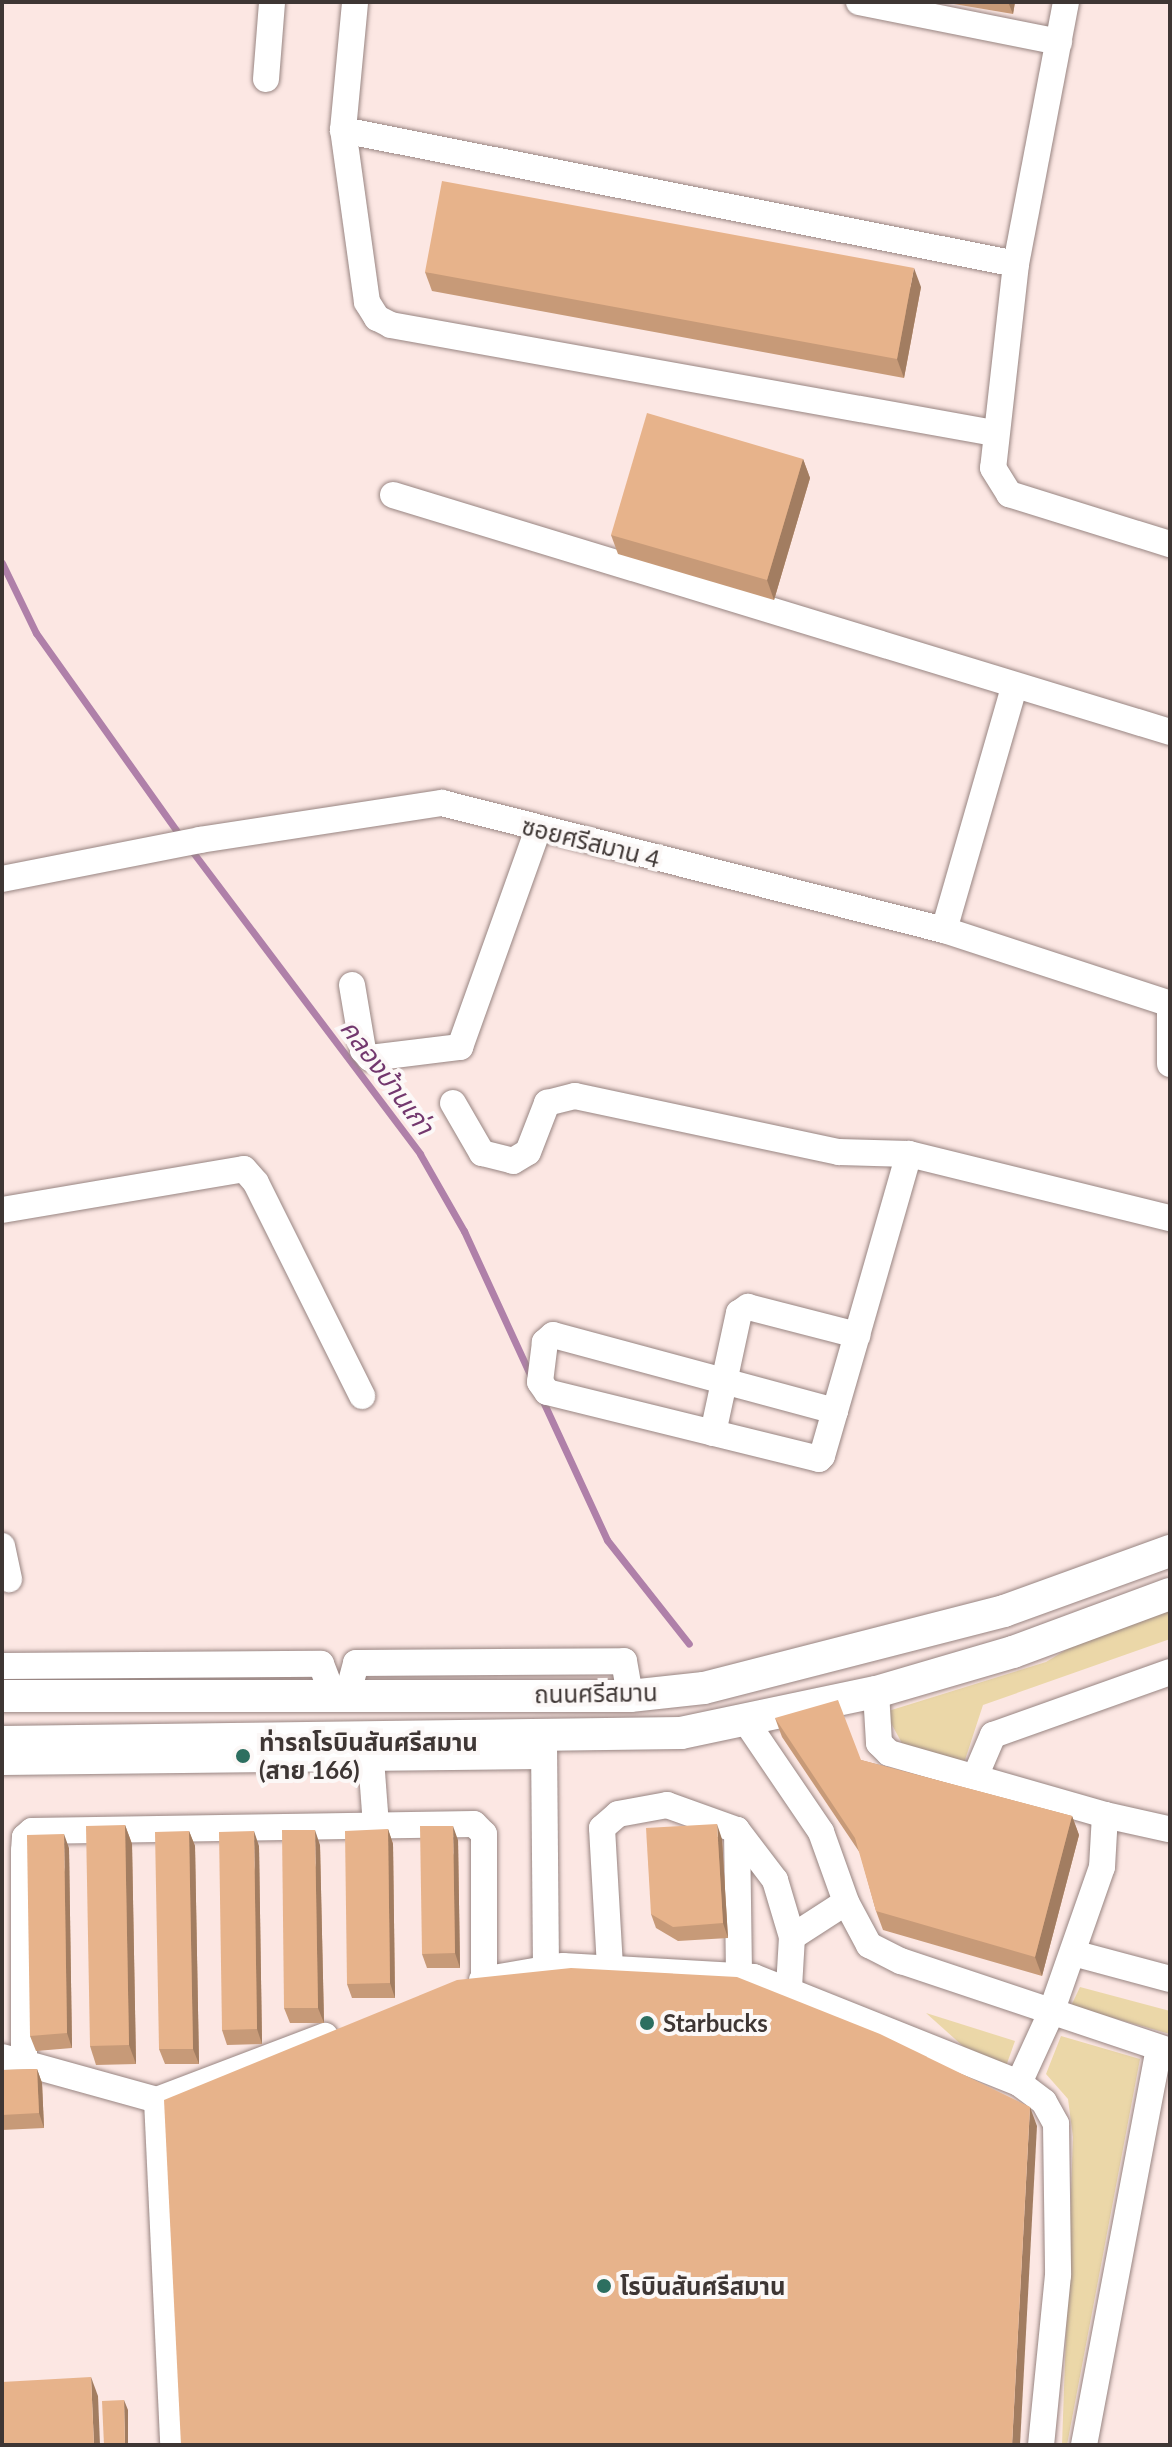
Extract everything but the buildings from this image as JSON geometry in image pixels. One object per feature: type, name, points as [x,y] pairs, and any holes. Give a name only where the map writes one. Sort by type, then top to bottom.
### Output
[{"type":"main road","name":"ถนนศรีสมาน","points":[[2,1696],[340,1693],[630,1696],[780,1672],[1004,1611],[1170,1551]]},
{"type":"main road","name":"ถนนศรีสมาน","points":[[2,1742],[544,1747],[681,1733],[747,1723],[876,1692],[1013,1652],[1170,1594]]},
{"type":"street","points":[[266,79],[272,2]]},
{"type":"street","points":[[355,2],[343,130],[367,302],[377,318],[391,325],[994,433]]},
{"type":"street","points":[[859,2],[1059,42]]},
{"type":"street","points":[[1066,2],[1016,264],[994,433],[993,468],[1009,494],[1170,544]]},
{"type":"street","points":[[343,130],[1016,264]]},
{"type":"street","points":[[393,495],[1014,688],[1170,732]]},
{"type":"street","points":[[944,930],[1014,688]]},
{"type":"street","name":"ซอยศรีสมาน 4","points":[[2,879],[200,840],[431,802],[944,930],[1170,1007]]},
{"type":"street","points":[[352,985],[363,1050],[370,1058],[460,1047],[538,829]]},
{"type":"street","points":[[1170,1007],[1170,1064]]},
{"type":"street","points":[[453,1103],[482,1153],[513,1161],[528,1152],[547,1103],[561,1096],[839,1152],[909,1154],[1170,1218]]},
{"type":"street","points":[[835,1411],[553,1335],[545,1342],[540,1382],[547,1392],[813,1461],[822,1456],[857,1335],[909,1154]]},
{"type":"street","points":[[2,1210],[244,1169],[256,1183],[362,1396]]},
{"type":"street","points":[[713,1433],[739,1313],[748,1307],[857,1335]]},
{"type":"street","points":[[2,1546],[9,1579]]},
{"type":"street","points":[[2,1666],[321,1664],[340,1693]]},
{"type":"street","points":[[975,1777],[993,1735],[1170,1672]]},
{"type":"street","points":[[876,1692],[883,1749],[1105,1815],[1168,1829]]},
{"type":"street","points":[[747,1723],[821,1832],[846,1902],[865,1940],[875,1950],[1164,2050],[1084,2445]]},
{"type":"street","points":[[2,1762],[371,1759],[544,1747],[546,1969]]},
{"type":"street","points":[[371,1759],[376,1825]]},
{"type":"street","points":[[610,1967],[602,1828],[608,1821],[667,1805],[737,1830],[775,1880],[792,1937],[789,1988]]},
{"type":"street","points":[[1019,2083],[1051,2013],[1102,1867],[1105,1815]]},
{"type":"street","points":[[343,2029],[157,2100],[13,2061],[28,1833],[376,1825],[482,1828],[484,1979]]},
{"type":"street","points":[[737,1830],[739,1977]]},
{"type":"street","points":[[792,1937],[846,1902]]},
{"type":"street","points":[[1073,1953],[1170,1979]]},
{"type":"street","points":[[458,1986],[546,1969],[610,1967],[739,1977],[789,1988],[1019,2083],[1044,2102],[1056,2124],[1058,2275],[1041,2445]]},
{"type":"street","points":[[157,2100],[173,2445]]},
{"type":"shaded area","points":[[1170,1604],[1170,1639],[983,1705],[964,1763],[904,1747],[885,1712],[1046,1662],[1087,1637]]},
{"type":"shaded area","points":[[1080,1987],[1170,2011],[1170,2034],[1071,2006]]},
{"type":"shaded area","points":[[926,2013],[1015,2041],[1005,2069],[984,2065]]},
{"type":"shaded area","points":[[1061,2036],[1140,2059],[1067,2445],[1062,2445],[1073,2137],[1068,2099],[1046,2074]]},
{"type":"waterway","name":"คลองบ้านเก่า","points":[[2,563],[36,633],[181,837]]},
{"type":"waterway","name":"คลองบ้านเก่า","points":[[189,847],[420,1154],[464,1231],[532,1379]]},
{"type":"waterway","name":"คลองบ้านเก่า","points":[[541,1397],[607,1540],[689,1644]]},
{"type":"place","name":"ท่ารถโรบินสันศรีสมาน (สาย 166)","points":[[243,1756]]},
{"type":"place","name":"Starbucks","points":[[647,2023]]},
{"type":"place","name":"โรบินสันศรีสมาน","points":[[604,2286]]}]
